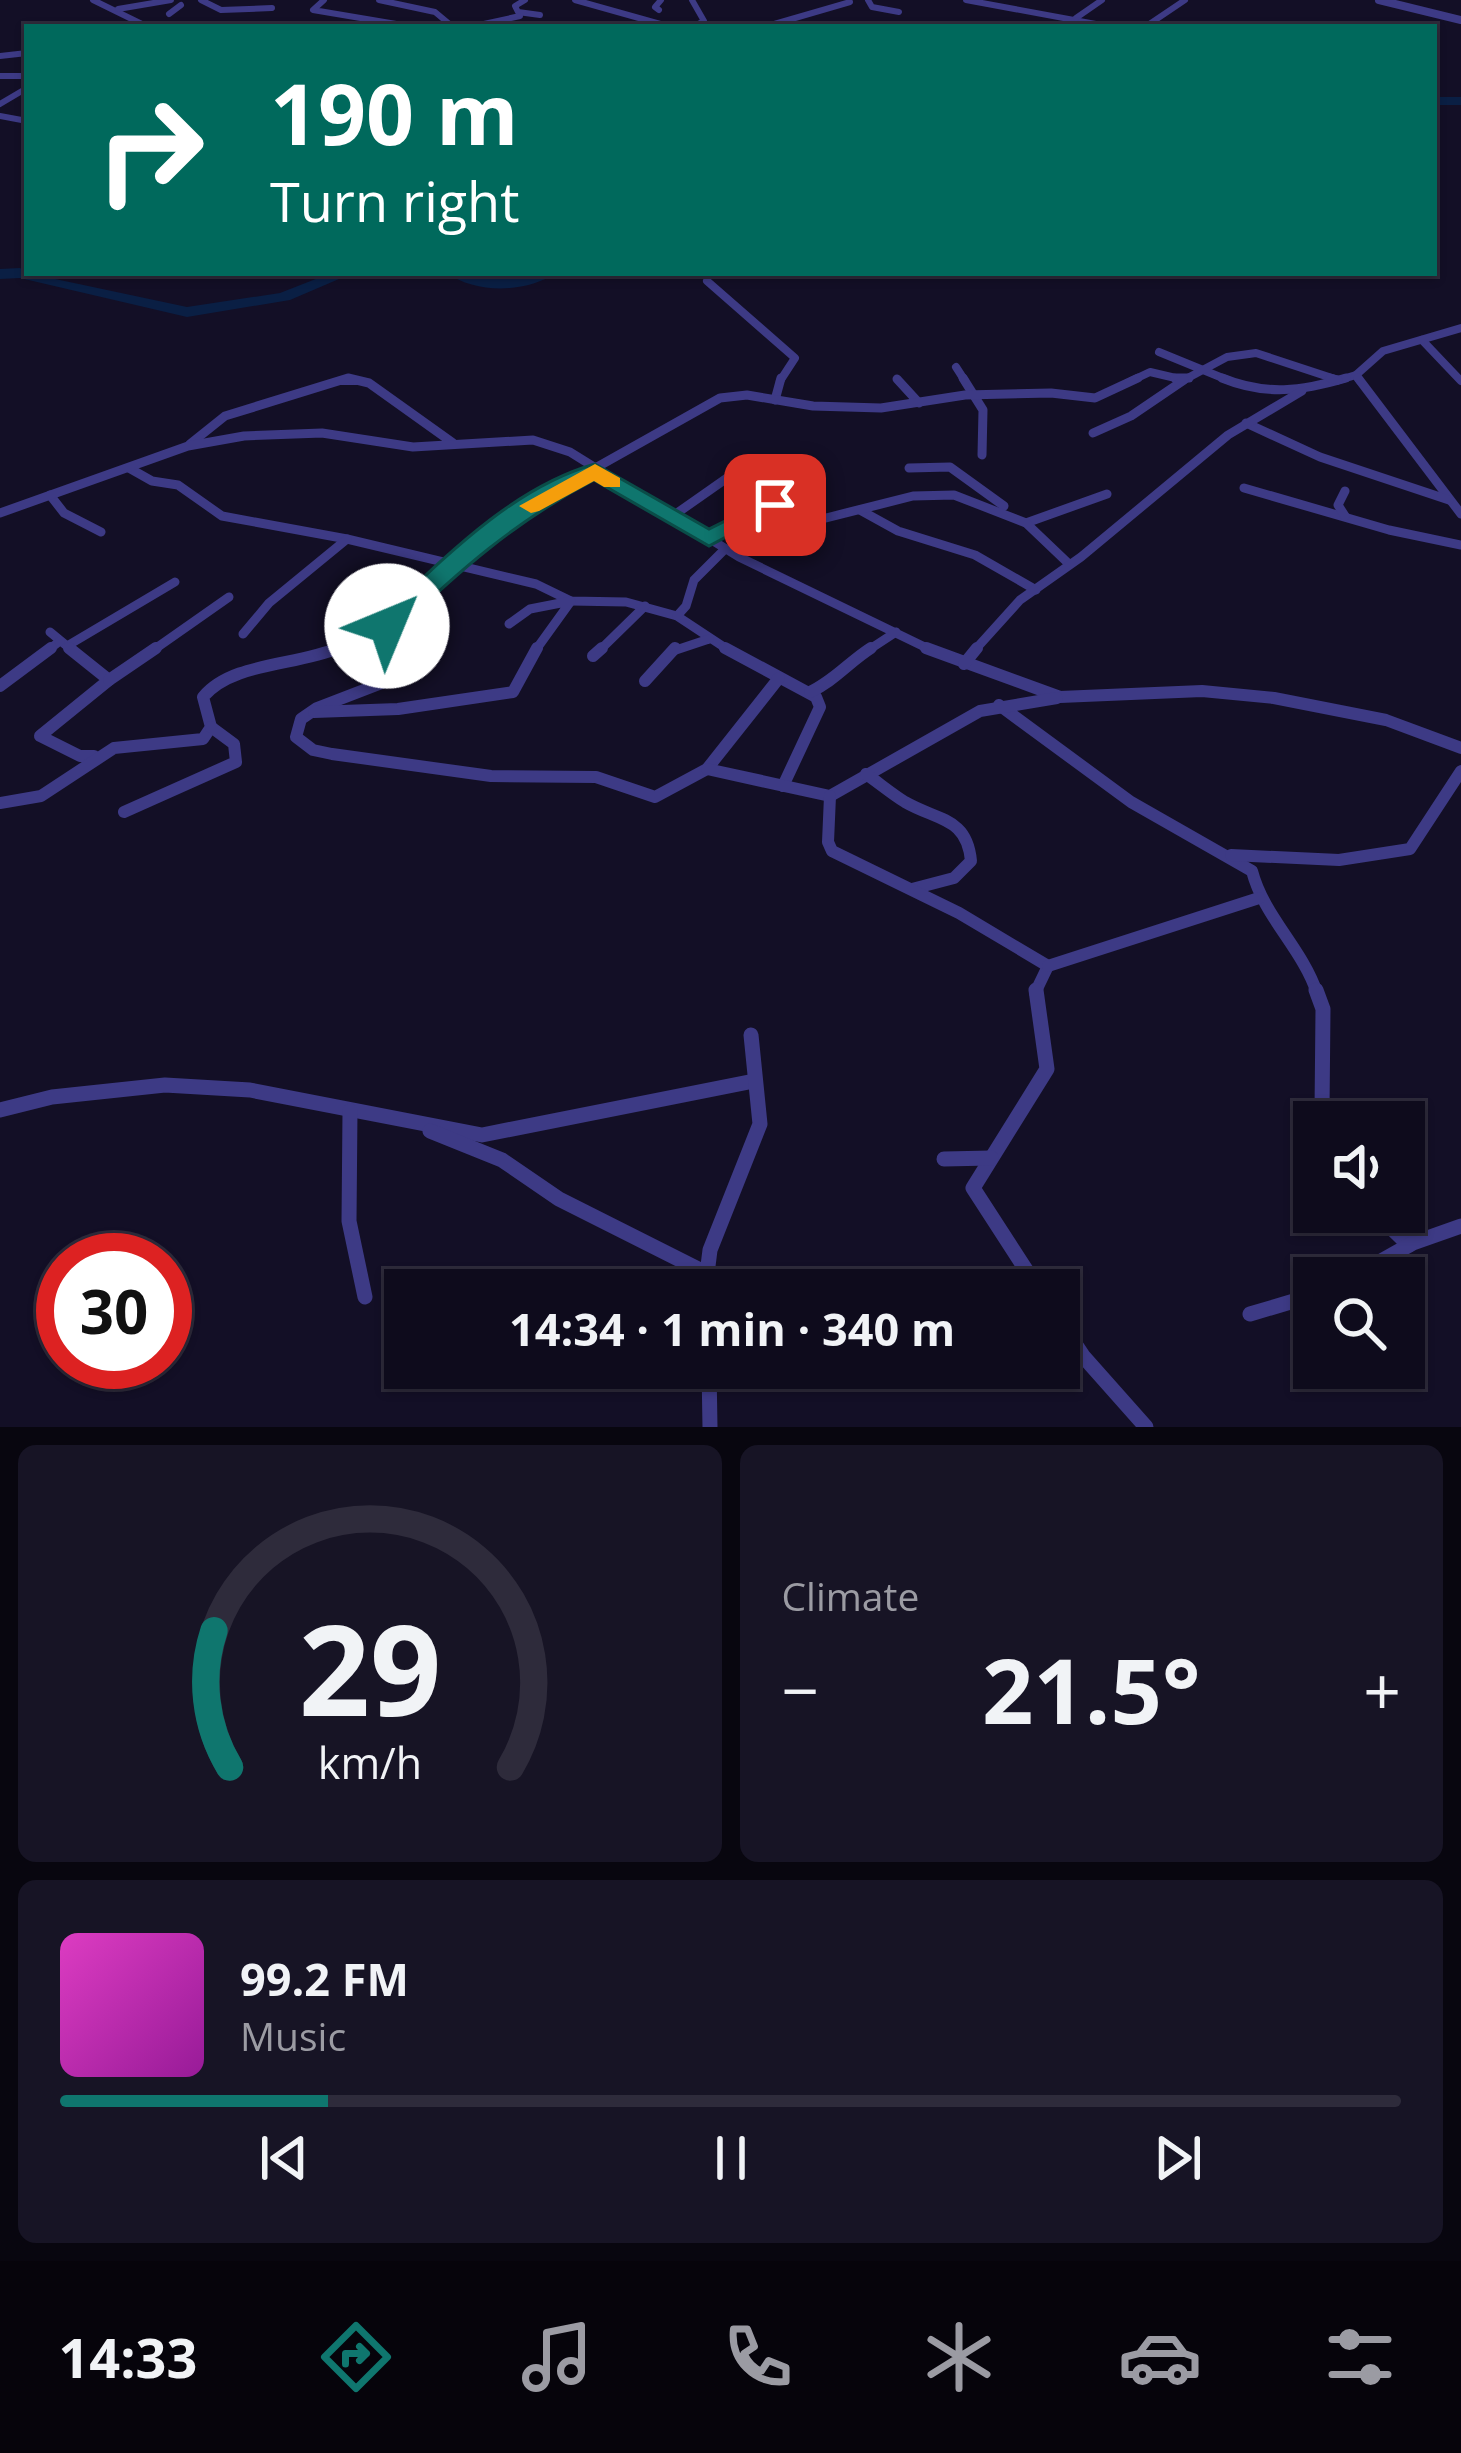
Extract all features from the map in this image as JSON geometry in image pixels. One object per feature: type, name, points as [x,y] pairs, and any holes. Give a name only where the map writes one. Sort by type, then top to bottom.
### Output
[{"type":"street","points":[[93,0],[143,24]]},
{"type":"street","points":[[200,0],[221,10],[272,8]]},
{"type":"street","points":[[324,0],[313,10],[395,24]]},
{"type":"street","points":[[379,0],[435,12],[449,24]]},
{"type":"street","points":[[525,0],[515,6],[518,12],[540,15]]},
{"type":"street","points":[[575,0],[660,24]]},
{"type":"street","points":[[600,8],[615,0]]},
{"type":"street","points":[[659,10],[655,7],[661,0]]},
{"type":"street","points":[[966,0],[1100,24]]},
{"type":"street","points":[[1076,18],[1102,0]]},
{"type":"street","points":[[1149,24],[1185,0]]},
{"type":"street","points":[[1379,0],[1461,20]]},
{"type":"street","points":[[118,9],[166,1]]},
{"type":"street","points":[[696,1],[707,24]]},
{"type":"street","points":[[771,24],[802,18],[831,2],[867,1],[899,12]]},
{"type":"street","points":[[169,14],[181,5]]},
{"type":"street","points":[[484,24],[520,16]]},
{"type":"street","points":[[699,24],[703,22]]},
{"type":"street","points":[[707,281],[795,358],[782,375],[776,400]]},
{"type":"street","points":[[1252,390],[1303,388],[1356,375],[1380,352],[1461,328]]},
{"type":"street","points":[[1422,340],[1461,381]]},
{"type":"street","points":[[1159,352],[1252,390],[1274,408]]},
{"type":"street","points":[[1093,433],[1132,416],[1230,355],[1273,353],[1338,380]]},
{"type":"street","points":[[1292,364],[1303,388]]},
{"type":"street","points":[[956,367],[985,418],[982,455]]},
{"type":"street","points":[[124,812],[236,762],[235,744],[211,728],[203,697],[208,686],[239,672],[303,662],[352,645],[401,617],[448,566],[542,498],[712,401],[737,395],[851,409],[976,395],[1051,393],[1095,398],[1150,372],[1184,380]]},
{"type":"street","points":[[1356,375],[1460,512]]},
{"type":"street","points":[[188,446],[225,416],[348,379],[369,382],[455,444]]},
{"type":"street","points":[[897,379],[919,404]]},
{"type":"street","points":[[964,664],[993,626],[1036,590],[1246,423],[1303,388]]},
{"type":"street","points":[[1246,423],[1320,457],[1449,500]]},
{"type":"street","points":[[0,513],[188,446],[244,436],[322,433],[413,447],[544,442],[569,452],[725,549],[964,664],[1060,698]]},
{"type":"street","points":[[909,468],[930,461],[962,472],[1069,564]]},
{"type":"street","points":[[129,468],[156,482],[178,485],[222,516],[347,539],[536,584],[571,601]]},
{"type":"street","points":[[670,518],[737,471]]},
{"type":"street","points":[[1244,488],[1461,545]]},
{"type":"street","points":[[1345,490],[1338,505],[1345,516]]},
{"type":"street","points":[[709,539],[767,506],[826,518],[913,496],[954,495],[1023,522],[1107,494]]},
{"type":"street","points":[[50,495],[64,513],[101,532]]},
{"type":"street","points":[[859,510],[917,538],[975,555],[1036,590]]},
{"type":"street","points":[[243,634],[269,603],[347,539]]},
{"type":"street","points":[[677,616],[686,606],[694,580],[725,549]]},
{"type":"street","points":[[0,686],[59,640],[175,582]]},
{"type":"street","points":[[97,756],[80,756],[40,736],[109,680],[229,596]]},
{"type":"street","points":[[509,624],[530,609],[571,601],[607,599],[645,606],[677,616],[709,639],[810,692],[820,707],[782,786]]},
{"type":"street","points":[[310,712],[398,709],[513,692],[571,601]]},
{"type":"street","points":[[593,656],[645,606]]},
{"type":"street","points":[[810,692],[830,683],[850,662],[896,632]]},
{"type":"street","points":[[645,681],[676,647],[709,639]]},
{"type":"street","points":[[59,640],[109,680]]},
{"type":"street","points":[[426,666],[310,712],[296,729],[296,737],[313,750],[332,754],[491,776],[596,777],[655,797],[707,769],[779,678]]},
{"type":"street","points":[[707,769],[830,796],[980,711],[999,705],[1202,691],[1250,694],[1386,719],[1461,748]]},
{"type":"street","points":[[999,705],[1131,802],[1252,871],[1259,898],[1309,970],[1323,1009],[1322,1101]]},
{"type":"street","points":[[0,802],[41,796],[97,756],[128,745],[199,740],[211,728]]},
{"type":"street","points":[[1228,854],[1340,860],[1410,849],[1461,771]]},
{"type":"street","points":[[866,774],[907,803],[957,826],[969,839],[971,861],[954,878],[908,889]]},
{"type":"street","points":[[830,796],[828,842],[832,851],[1048,965],[1084,958],[1214,906],[1259,898]]},
{"type":"street","points":[[1026,1269],[973,1188],[1048,1069],[1035,992],[1048,965]]},
{"type":"street","points":[[710,1269],[760,1124],[763,1105],[754,1081],[751,1035]]},
{"type":"street","points":[[0,1110],[52,1097],[165,1085],[250,1090],[411,1122],[495,1133],[754,1081]]},
{"type":"street","points":[[350,1111],[350,1221],[365,1297]]},
{"type":"street","points":[[411,1122],[502,1160],[559,1199],[682,1269]]},
{"type":"street","points":[[944,1159],[991,1158]]},
{"type":"street","points":[[1388,1257],[1461,1226]]},
{"type":"street","points":[[1397,1233],[1409,1245]]},
{"type":"street","points":[[1250,1314],[1293,1301]]},
{"type":"street","points":[[1080,1352],[1146,1427]]},
{"type":"street","points":[[709,1389],[710,1427]]},
{"type":"waterway","points":[[1437,101],[1461,101]]},
{"type":"waterway","points":[[0,274],[24,274]]},
{"type":"waterway","points":[[33,276],[187,312],[284,297],[337,276]]},
{"type":"waterway","points":[[464,276],[501,284],[539,276]]},
{"type":"slow traffic","points":[[531,506],[595,471],[612,483]]},
{"type":"route","points":[[387,626],[461,554],[542,498],[595,471],[709,539],[775,505]]}]
